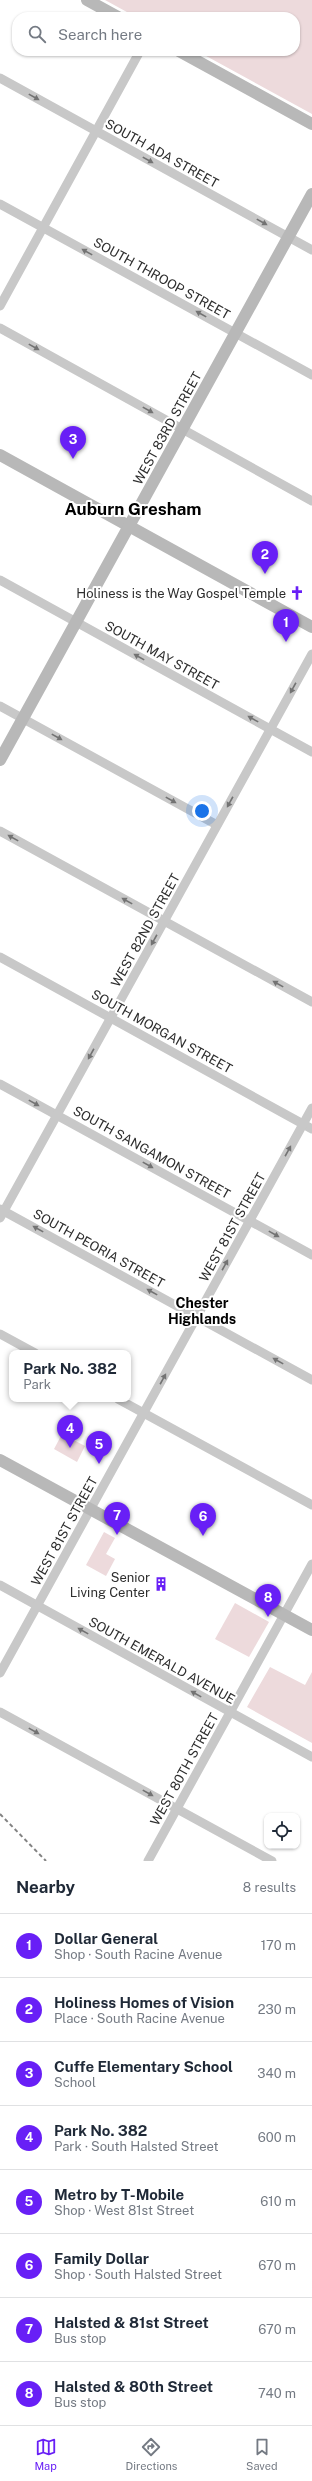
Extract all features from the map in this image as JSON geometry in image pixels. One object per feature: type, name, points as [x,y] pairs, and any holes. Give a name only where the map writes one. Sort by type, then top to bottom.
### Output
[{"type":"street","points":[[87,0],[109,12]]},
{"type":"street","points":[[0,306],[137,56]]},
{"type":"street","points":[[188,56],[312,124]]},
{"type":"street","name":"SOUTH ADA STREET","points":[[0,78],[312,250]]},
{"type":"street","name":"WEST 83RD STREET","points":[[0,760],[312,194]]},
{"type":"street","name":"SOUTH THROOP STREET","points":[[0,204],[312,375]]},
{"type":"street","points":[[0,328],[312,500]]},
{"type":"street","points":[[0,455],[312,627]]},
{"type":"street","name":"SOUTH MAY STREET","points":[[0,580],[312,752]]},
{"type":"street","name":"WEST 82ND STREET","points":[[1,1213],[111,1018],[312,654]]},
{"type":"street","points":[[0,706],[217,826]]},
{"type":"street","points":[[0,831],[312,1002]]},
{"type":"street","name":"SOUTH MORGAN STREET","points":[[0,957],[312,1129]]},
{"type":"street","name":"SOUTH SANGAMON STREET","points":[[0,1084],[312,1255]]},
{"type":"street","name":"WEST 81ST STREET","points":[[0,1673],[312,1108]]},
{"type":"street","name":"SOUTH PEORIA STREET","points":[[1,1213],[312,1380]]},
{"type":"street","points":[[0,1334],[29,1350]]},
{"type":"street","points":[[124,1402],[312,1505]]},
{"type":"street","points":[[0,1460],[312,1630]]},
{"type":"street","name":"WEST 80TH STREET","points":[[148,1861],[312,1564]]},
{"type":"street","name":"SOUTH EMERALD AVENUE","points":[[0,1585],[312,1757]]},
{"type":"street","points":[[0,1712],[272,1861]]},
{"type":"shaded area","points":[[105,0],[312,0],[312,114],[206,56],[300,56],[300,12],[127,12]]},
{"type":"shaded area","points":[[62,1434],[85,1446],[77,1462],[54,1449]]},
{"type":"shaded area","points":[[104,1532],[115,1538],[106,1554],[115,1559],[106,1576],[86,1565]]},
{"type":"shaded area","points":[[235,1603],[269,1622],[249,1657],[215,1639]]},
{"type":"shaded area","points":[[270,1667],[305,1685],[312,1672],[312,1743],[247,1707]]},
{"type":"railway","points":[[0,1814],[46,1861]]},
{"type":"place","name":"Cuffe Elementary School","points":[[73,459]]},
{"type":"place","name":"Holiness Homes of Vision","points":[[265,574]]},
{"type":"place","name":"Holiness is the Way Gospel Temple","points":[[297,593]]},
{"type":"place","name":"Dollar General","points":[[286,642]]},
{"type":"place","name":"Park No. 382","points":[[70,1448]]},
{"type":"place","name":"Metro by T-Mobile","points":[[99,1464]]},
{"type":"place","name":"Halsted & 81st Street","points":[[117,1535]]},
{"type":"place","name":"Family Dollar","points":[[203,1536]]},
{"type":"place","name":"Senior Living Center","points":[[161,1584]]},
{"type":"place","name":"Halsted & 80th Street","points":[[268,1617]]},
{"type":"district","name":"Auburn Gresham","points":[[133,509]]},
{"type":"district","name":"Chester Highlands","points":[[202,1312]]}]
